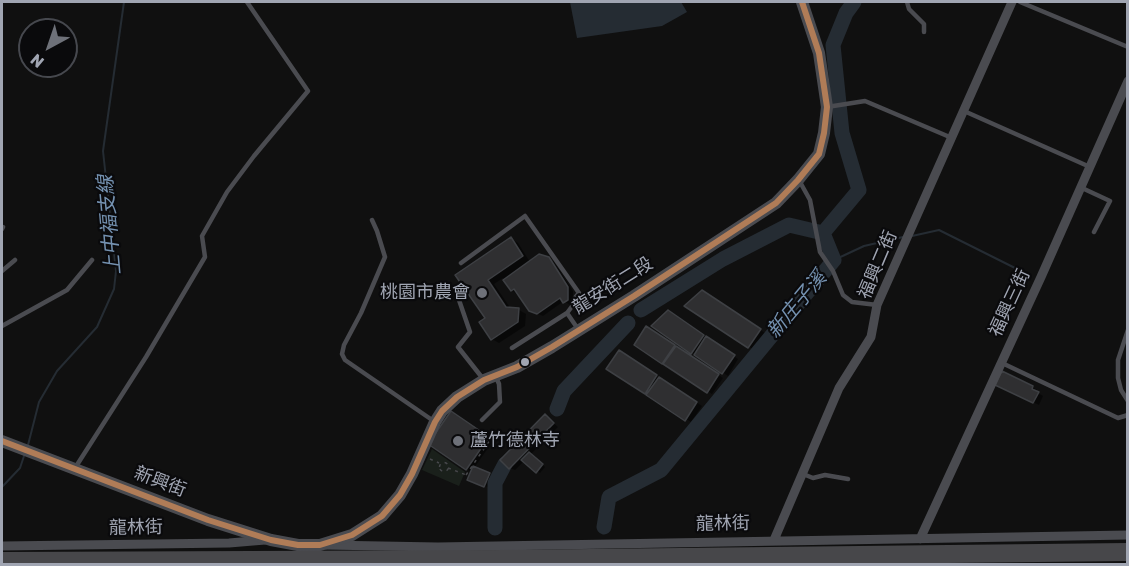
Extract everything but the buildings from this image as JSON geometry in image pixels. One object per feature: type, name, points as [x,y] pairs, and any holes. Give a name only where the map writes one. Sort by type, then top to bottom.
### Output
[{"type":"highway","points":[[2,561],[1128,553]]},
{"type":"highway","points":[[1014,564],[1128,553]]},
{"type":"street","name":"龍安街二段","points":[[314,548],[352,535],[382,516],[400,495],[412,474],[435,422],[442,411],[457,397],[552,348],[578,329],[634,296],[776,203],[798,180],[819,154],[830,107],[819,53],[802,2]]},
{"type":"street","name":"福興二街","points":[[774,540],[840,388],[871,337],[877,305],[1012,2]]},
{"type":"street","name":"福興三街","points":[[920,539],[1128,81]]},
{"type":"street","name":"新興街","points":[[2,441],[208,520],[271,540],[314,548]]},
{"type":"street","name":"龍林街","points":[[314,548],[1128,536]]},
{"type":"street","name":"龍林街","points":[[2,546],[229,543],[271,540]]},
{"type":"lane","points":[[75,468],[146,357],[205,257],[202,236],[227,192],[308,91],[247,2]]},
{"type":"lane","points":[[907,2],[909,9],[924,24],[924,32]]},
{"type":"lane","points":[[1020,2],[1128,47]]},
{"type":"lane","points":[[830,107],[865,101],[952,138]]},
{"type":"lane","points":[[964,111],[1089,167]]},
{"type":"lane","points":[[798,180],[810,200],[820,252],[833,271],[843,295],[852,302],[877,305]]},
{"type":"lane","points":[[1079,187],[1110,201],[1094,232]]},
{"type":"lane","points":[[461,263],[525,216],[579,293],[567,313],[512,348]]},
{"type":"lane","points":[[372,220],[378,231],[385,257],[361,314],[344,345],[342,354],[345,360],[435,422]]},
{"type":"lane","points":[[2,271],[15,260]]},
{"type":"lane","points":[[2,326],[68,290],[92,260]]},
{"type":"lane","points":[[459,300],[470,332],[458,346],[499,384],[500,402],[482,420]]},
{"type":"lane","points":[[567,313],[578,329]]},
{"type":"lane","points":[[1128,330],[1118,360],[1118,378],[1121,390],[1128,401]]},
{"type":"lane","points":[[1001,363],[1118,418],[1128,415]]},
{"type":"lane","points":[[803,474],[813,478],[825,475],[848,479]]},
{"type":"path","points":[[448,468],[467,475],[492,437]]},
{"type":"shaded area","points":[[570,2],[681,2],[687,12],[662,26],[577,38]]},
{"type":"shaded area","points":[[432,449],[465,472],[459,486],[422,470]]},
{"type":"waterway","name":"上中福支線","points":[[28,445],[39,402],[57,371],[97,327],[114,289],[116,271],[103,151],[124,2]]},
{"type":"waterway","name":"新庄子溪","points":[[604,527],[609,497],[661,470],[834,260],[823,233],[859,190],[842,133],[833,45],[846,13],[854,2]]},
{"type":"waterway","points":[[641,310],[723,259],[789,225],[823,233]]},
{"type":"waterway","points":[[912,236],[939,230],[1019,270]]},
{"type":"waterway","points":[[834,260],[864,246],[903,237]]},
{"type":"waterway","points":[[557,409],[564,391],[628,323]]},
{"type":"waterway","name":"上中福支線","points":[[2,487],[20,468],[25,453]]},
{"type":"waterway","points":[[495,528],[495,483],[505,464]]},
{"type":"transit line","points":[[2,441],[208,520],[271,540],[298,545],[320,545],[352,535],[382,516],[400,495],[435,422],[442,411],[457,397],[484,380],[517,367],[634,296],[776,203],[798,180],[819,154],[827,107],[819,53],[802,2]]},
{"type":"place","name":"桃園市農會","points":[[482,293]]},
{"type":"place","name":"蘆竹德林寺","points":[[458,441]]}]
